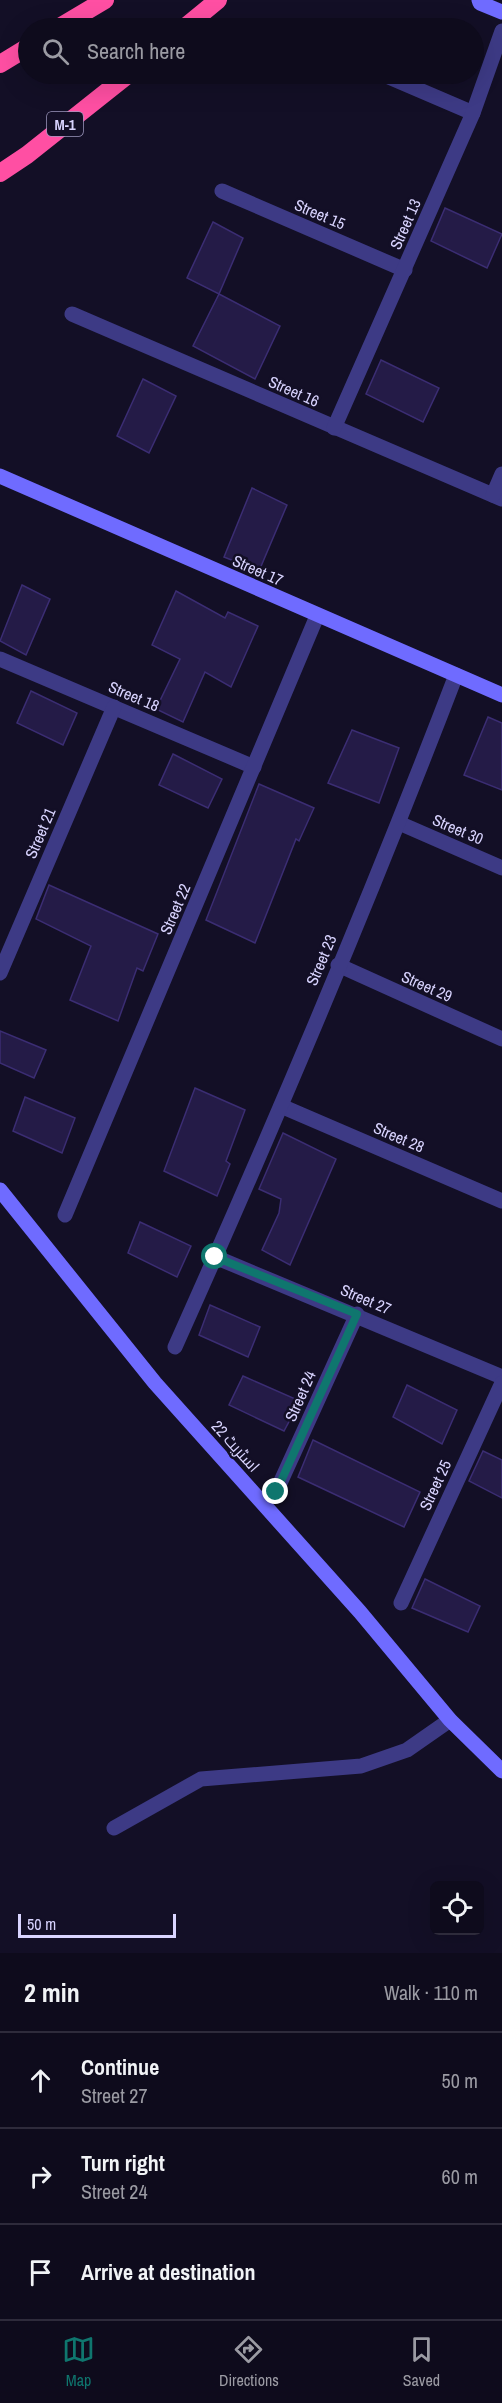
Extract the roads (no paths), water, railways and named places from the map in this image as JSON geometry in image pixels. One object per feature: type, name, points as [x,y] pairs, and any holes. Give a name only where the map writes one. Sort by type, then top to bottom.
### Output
[{"type":"highway","points":[[75,18],[105,0]]},
{"type":"highway","points":[[196,18],[218,0]]},
{"type":"highway","points":[[0,64],[18,52]]},
{"type":"highway","name":"M-1","points":[[0,173],[116,84]]},
{"type":"street","points":[[479,0],[480,3],[502,12]]},
{"type":"street","name":"Street 13","points":[[484,82],[502,31]]},
{"type":"street","points":[[405,84],[473,113]]},
{"type":"street","name":"Street 13","points":[[334,428],[405,270],[483,84]]},
{"type":"street","name":"Street 15","points":[[222,191],[405,270]]},
{"type":"street","name":"Street 16","points":[[72,314],[498,497]]},
{"type":"street","points":[[498,497],[502,474]]},
{"type":"street","name":"Street 17","points":[[0,476],[502,695]]},
{"type":"street","name":"Street 22","points":[[65,1215],[317,616]]},
{"type":"street","name":"Street 18","points":[[0,659],[254,767]]},
{"type":"street","name":"Street 23","points":[[175,1347],[281,1106],[399,823],[456,675]]},
{"type":"street","name":"Street 21","points":[[0,974],[114,707]]},
{"type":"street","name":"Street 30","points":[[399,823],[502,868]]},
{"type":"street","name":"Street 29","points":[[338,965],[502,1039]]},
{"type":"street","name":"Street 28","points":[[281,1106],[502,1201]]},
{"type":"street","name":"اسٹریٹ 22","points":[[0,1190],[155,1383],[360,1612],[450,1720],[502,1771]]},
{"type":"street","name":"Street 27","points":[[215,1257],[357,1314],[502,1377]]},
{"type":"street","name":"Street 24","points":[[276,1492],[357,1314]]},
{"type":"street","name":"Street 25","points":[[401,1603],[502,1383]]},
{"type":"street","points":[[114,1828],[201,1779],[361,1766],[407,1750],[450,1720]]}]
